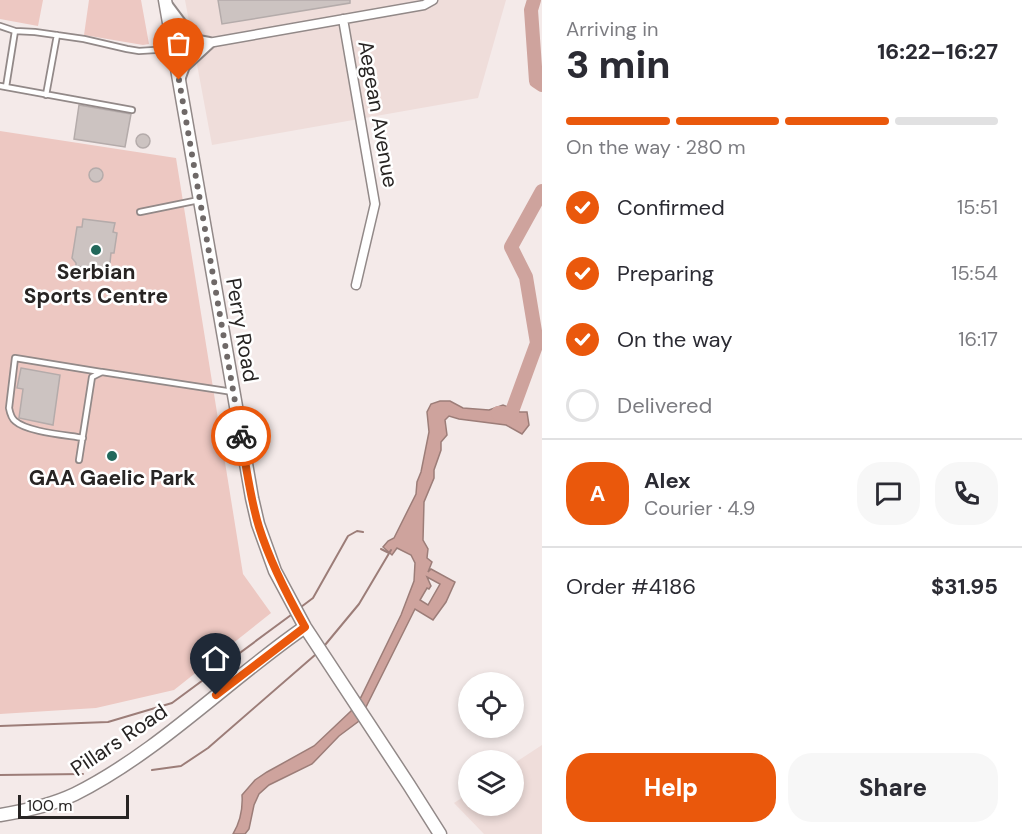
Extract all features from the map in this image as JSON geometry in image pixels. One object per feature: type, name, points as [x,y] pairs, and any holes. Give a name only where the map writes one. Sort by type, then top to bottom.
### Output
[{"type":"main road","name":"Perry Road","points":[[165,2],[258,524],[275,571],[305,627],[440,834]]},
{"type":"main road","name":"Pillars Road","points":[[0,815],[73,795],[124,765],[305,627]]},
{"type":"main road","name":"Perry Road","points":[[421,803],[448,834]]},
{"type":"street","points":[[174,49],[424,5],[432,0]]},
{"type":"street","points":[[165,2],[193,40],[209,43]]},
{"type":"street","name":"Aegean Avenue","points":[[344,19],[375,204],[356,285]]},
{"type":"street","points":[[179,80],[184,66],[209,43]]},
{"type":"lane","points":[[0,27],[15,32],[57,35],[139,51],[174,49]]},
{"type":"lane","points":[[15,32],[3,86],[132,110]]},
{"type":"lane","points":[[46,95],[57,35]]},
{"type":"lane","points":[[140,212],[199,200]]},
{"type":"lane","points":[[83,438],[25,427],[16,423],[9,408],[15,358],[233,393]]},
{"type":"lane","points":[[79,460],[92,377],[102,372]]},
{"type":"shaded area","points":[[0,0],[43,0],[38,26],[0,19]]},
{"type":"shaded area","points":[[89,0],[141,0],[149,44],[143,45],[84,35]]},
{"type":"shaded area","points":[[185,0],[506,0],[478,98],[212,145]]},
{"type":"shaded area","points":[[0,131],[176,158],[243,574],[271,613],[174,690],[96,708],[0,714]]},
{"type":"shaded area","points":[[450,401],[463,408],[489,410],[503,405],[520,412],[527,412],[529,425],[522,434],[506,425],[449,416],[445,420],[447,435],[441,442],[434,478],[424,502],[423,540],[428,549],[427,558],[432,562],[428,572],[431,569],[455,582],[446,602],[433,620],[415,609],[359,721],[339,736],[312,764],[269,785],[259,794],[254,805],[249,829],[245,834],[233,834],[238,825],[242,795],[255,780],[314,746],[351,711],[361,697],[401,615],[414,581],[415,563],[411,555],[397,548],[392,555],[383,547],[394,538],[416,494],[429,432],[427,412],[431,404]],"holes":[[[427,577],[440,584],[428,605],[420,600],[427,588],[431,586]]]},
{"type":"shaded area","points":[[542,745],[542,834],[484,834],[467,816],[524,816],[524,757]]},
{"type":"building","points":[[218,0],[350,0],[350,3],[222,24]]},
{"type":"building","points":[[79,105],[131,114],[125,147],[74,139]]},
{"type":"building","points":[[140,134],[146,134],[150,141],[146,148],[140,148],[136,144],[136,138]]},
{"type":"building","points":[[93,168],[99,168],[103,175],[99,182],[93,182],[89,178],[89,172]]},
{"type":"building","points":[[83,219],[115,223],[113,232],[117,233],[114,253],[111,253],[109,272],[76,266],[72,258],[77,227],[82,227]]},
{"type":"building","points":[[21,368],[60,375],[53,425],[19,418],[23,389],[17,388]]},
{"type":"waterway","points":[[534,0],[531,10],[536,81],[542,85]]},
{"type":"waterway","points":[[498,413],[511,414],[537,343],[526,277],[511,247],[542,191]]},
{"type":"waterway","points":[[301,607],[313,598],[348,536],[357,531],[363,532]]},
{"type":"waterway","points":[[381,549],[389,553]]},
{"type":"waterway","points":[[325,645],[359,604],[391,550]]},
{"type":"waterway","points":[[0,726],[108,722],[172,703],[291,615]]},
{"type":"waterway","points":[[152,770],[181,766],[208,748],[315,655]]},
{"type":"waterway","points":[[0,775],[83,774]]},
{"type":"way so far","points":[[179,80],[241,436]]},
{"type":"place","name":"Serbian Sports Centre","points":[[96,250]]},
{"type":"place","name":"GAA Gaelic Park","points":[[112,456]]},
{"type":"route","points":[[216,695],[305,627],[275,571],[265,545],[252,498],[241,436]]}]
